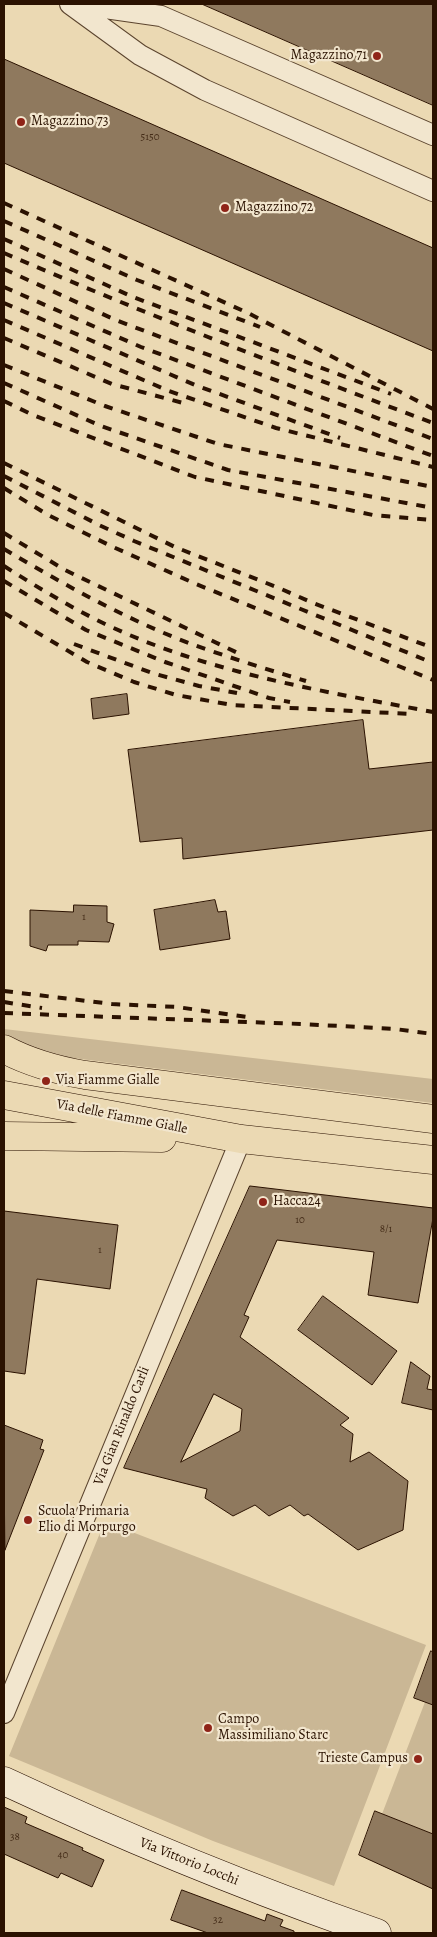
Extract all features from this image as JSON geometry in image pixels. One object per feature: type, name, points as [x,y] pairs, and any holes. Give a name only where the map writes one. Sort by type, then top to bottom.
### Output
[{"type":"main road","points":[[4,1049],[50,1068],[85,1075],[433,1118]]},
{"type":"main road","name":"Via delle Fiamme Gialle","points":[[8,1094],[241,1139],[433,1160]]},
{"type":"main road","name":"Via delle Fiamme Gialle","points":[[4,1136],[241,1139]]},
{"type":"main road","name":"Via Vittorio Locchi","points":[[4,1781],[156,1850],[313,1911],[377,1933]]},
{"type":"street","points":[[70,4],[140,55],[205,90],[433,191]]},
{"type":"street","points":[[78,4],[161,16]]},
{"type":"street","points":[[138,4],[161,16],[433,135]]},
{"type":"street","name":"Via Gian Rinaldo Carli","points":[[4,1713],[241,1139]]},
{"type":"shaded area","points":[[4,1029],[433,1079],[433,1103],[57,1056],[23,1047],[4,1033]]},
{"type":"shaded area","name":"Campo Massimiliano Starc","points":[[108,1526],[119,1527],[426,1645],[334,1886],[213,1841],[9,1756],[100,1533]]},
{"type":"shaded area","name":"Trieste Campus","points":[[425,1702],[433,1705],[433,1834],[382,1814]]},
{"type":"building","name":"Magazzino 71","points":[[202,4],[433,4],[433,105]]},
{"type":"building","name":"Magazzino 72","points":[[4,59],[433,248],[433,351],[4,163]]},
{"type":"building","points":[[127,694],[129,714],[93,719],[91,699]]},
{"type":"building","points":[[363,720],[369,769],[433,762],[433,830],[183,859],[182,838],[140,842],[128,750]]},
{"type":"building","points":[[215,900],[218,912],[226,911],[230,939],[160,950],[154,910]]},
{"type":"building","points":[[74,905],[107,906],[107,922],[114,924],[109,942],[78,941],[78,945],[48,945],[46,951],[30,946],[30,910],[73,912]]},
{"type":"building","points":[[250,1186],[433,1208],[433,1218],[418,1303],[368,1295],[374,1252],[277,1240],[244,1315],[249,1317],[240,1337],[349,1418],[340,1425],[353,1434],[350,1462],[369,1452],[408,1481],[403,1530],[358,1550],[308,1514],[304,1516],[290,1505],[269,1516],[255,1505],[233,1516],[205,1498],[207,1489],[124,1468]],"holes":[[[214,1394],[242,1409],[240,1431],[181,1462]]]},
{"type":"building","points":[[4,1211],[118,1225],[110,1289],[37,1279],[25,1374],[4,1371]]},
{"type":"building","points":[[323,1296],[397,1351],[372,1385],[298,1330]]},
{"type":"building","points":[[411,1362],[430,1376],[427,1389],[433,1390],[433,1410],[402,1403]]},
{"type":"building","points":[[4,1425],[43,1440],[40,1449],[44,1450],[5,1550]]},
{"type":"building","points":[[431,1651],[433,1652],[433,1705],[414,1698]]},
{"type":"building","points":[[4,1807],[27,1817],[25,1823],[83,1848],[82,1850],[104,1860],[92,1887],[61,1873],[58,1878],[4,1854]]},
{"type":"building","points":[[375,1811],[433,1834],[433,1889],[359,1855]]},
{"type":"building","points":[[182,1890],[265,1921],[267,1914],[283,1920],[280,1926],[294,1931],[294,1933],[208,1933],[171,1920]]},
{"type":"railway","points":[[4,203],[248,313],[433,409]]},
{"type":"railway","points":[[4,221],[137,280],[260,327]]},
{"type":"railway","points":[[4,239],[133,297],[391,394]]},
{"type":"railway","points":[[4,253],[217,341],[433,423]]},
{"type":"railway","points":[[4,269],[118,321],[433,439]]},
{"type":"railway","points":[[4,287],[141,347],[433,456]]},
{"type":"railway","points":[[4,303],[195,385],[340,438]]},
{"type":"railway","points":[[4,320],[169,391],[276,428],[433,467]]},
{"type":"railway","points":[[4,338],[112,384],[187,404]]},
{"type":"railway","points":[[4,365],[105,406],[218,444],[433,487]]},
{"type":"railway","points":[[4,383],[101,426],[228,470],[433,508]]},
{"type":"railway","points":[[4,401],[33,415],[195,477],[373,515],[433,520]]},
{"type":"railway","points":[[4,463],[175,547],[313,603],[433,648]]},
{"type":"railway","points":[[4,476],[134,541],[433,663]]},
{"type":"railway","points":[[4,488],[48,515],[113,547],[196,584],[433,680]]},
{"type":"railway","points":[[4,533],[65,570],[244,656]]},
{"type":"railway","points":[[4,549],[73,588],[145,625],[194,645],[306,681]]},
{"type":"railway","points":[[4,566],[79,611],[105,624],[144,641],[184,655],[225,668],[308,688],[433,712]]},
{"type":"railway","points":[[4,581],[86,630],[165,662],[269,698],[290,702]]},
{"type":"railway","points":[[4,613],[87,662],[134,682],[176,695],[232,705],[411,714]]},
{"type":"railway","points":[[74,644],[152,673],[199,686],[237,693]]},
{"type":"railway","points":[[4,991],[112,1004],[177,1007],[247,1017]]},
{"type":"railway","points":[[4,1002],[42,1008]]},
{"type":"railway","points":[[4,1013],[302,1024],[395,1029],[433,1034]]},
{"type":"place","name":"Magazzino 71","points":[[377,56]]},
{"type":"place","name":"Magazzino 73","points":[[21,122]]},
{"type":"place","name":"Magazzino 72","points":[[225,208]]},
{"type":"place","name":"Via Fiamme Gialle","points":[[46,1081]]},
{"type":"place","name":"Hacca24","points":[[263,1202]]},
{"type":"place","name":"Scuola Primaria Elio di Morpurgo","points":[[28,1520]]},
{"type":"place","name":"Campo Massimiliano Starc","points":[[208,1728]]},
{"type":"place","name":"Trieste Campus","points":[[418,1759]]}]
